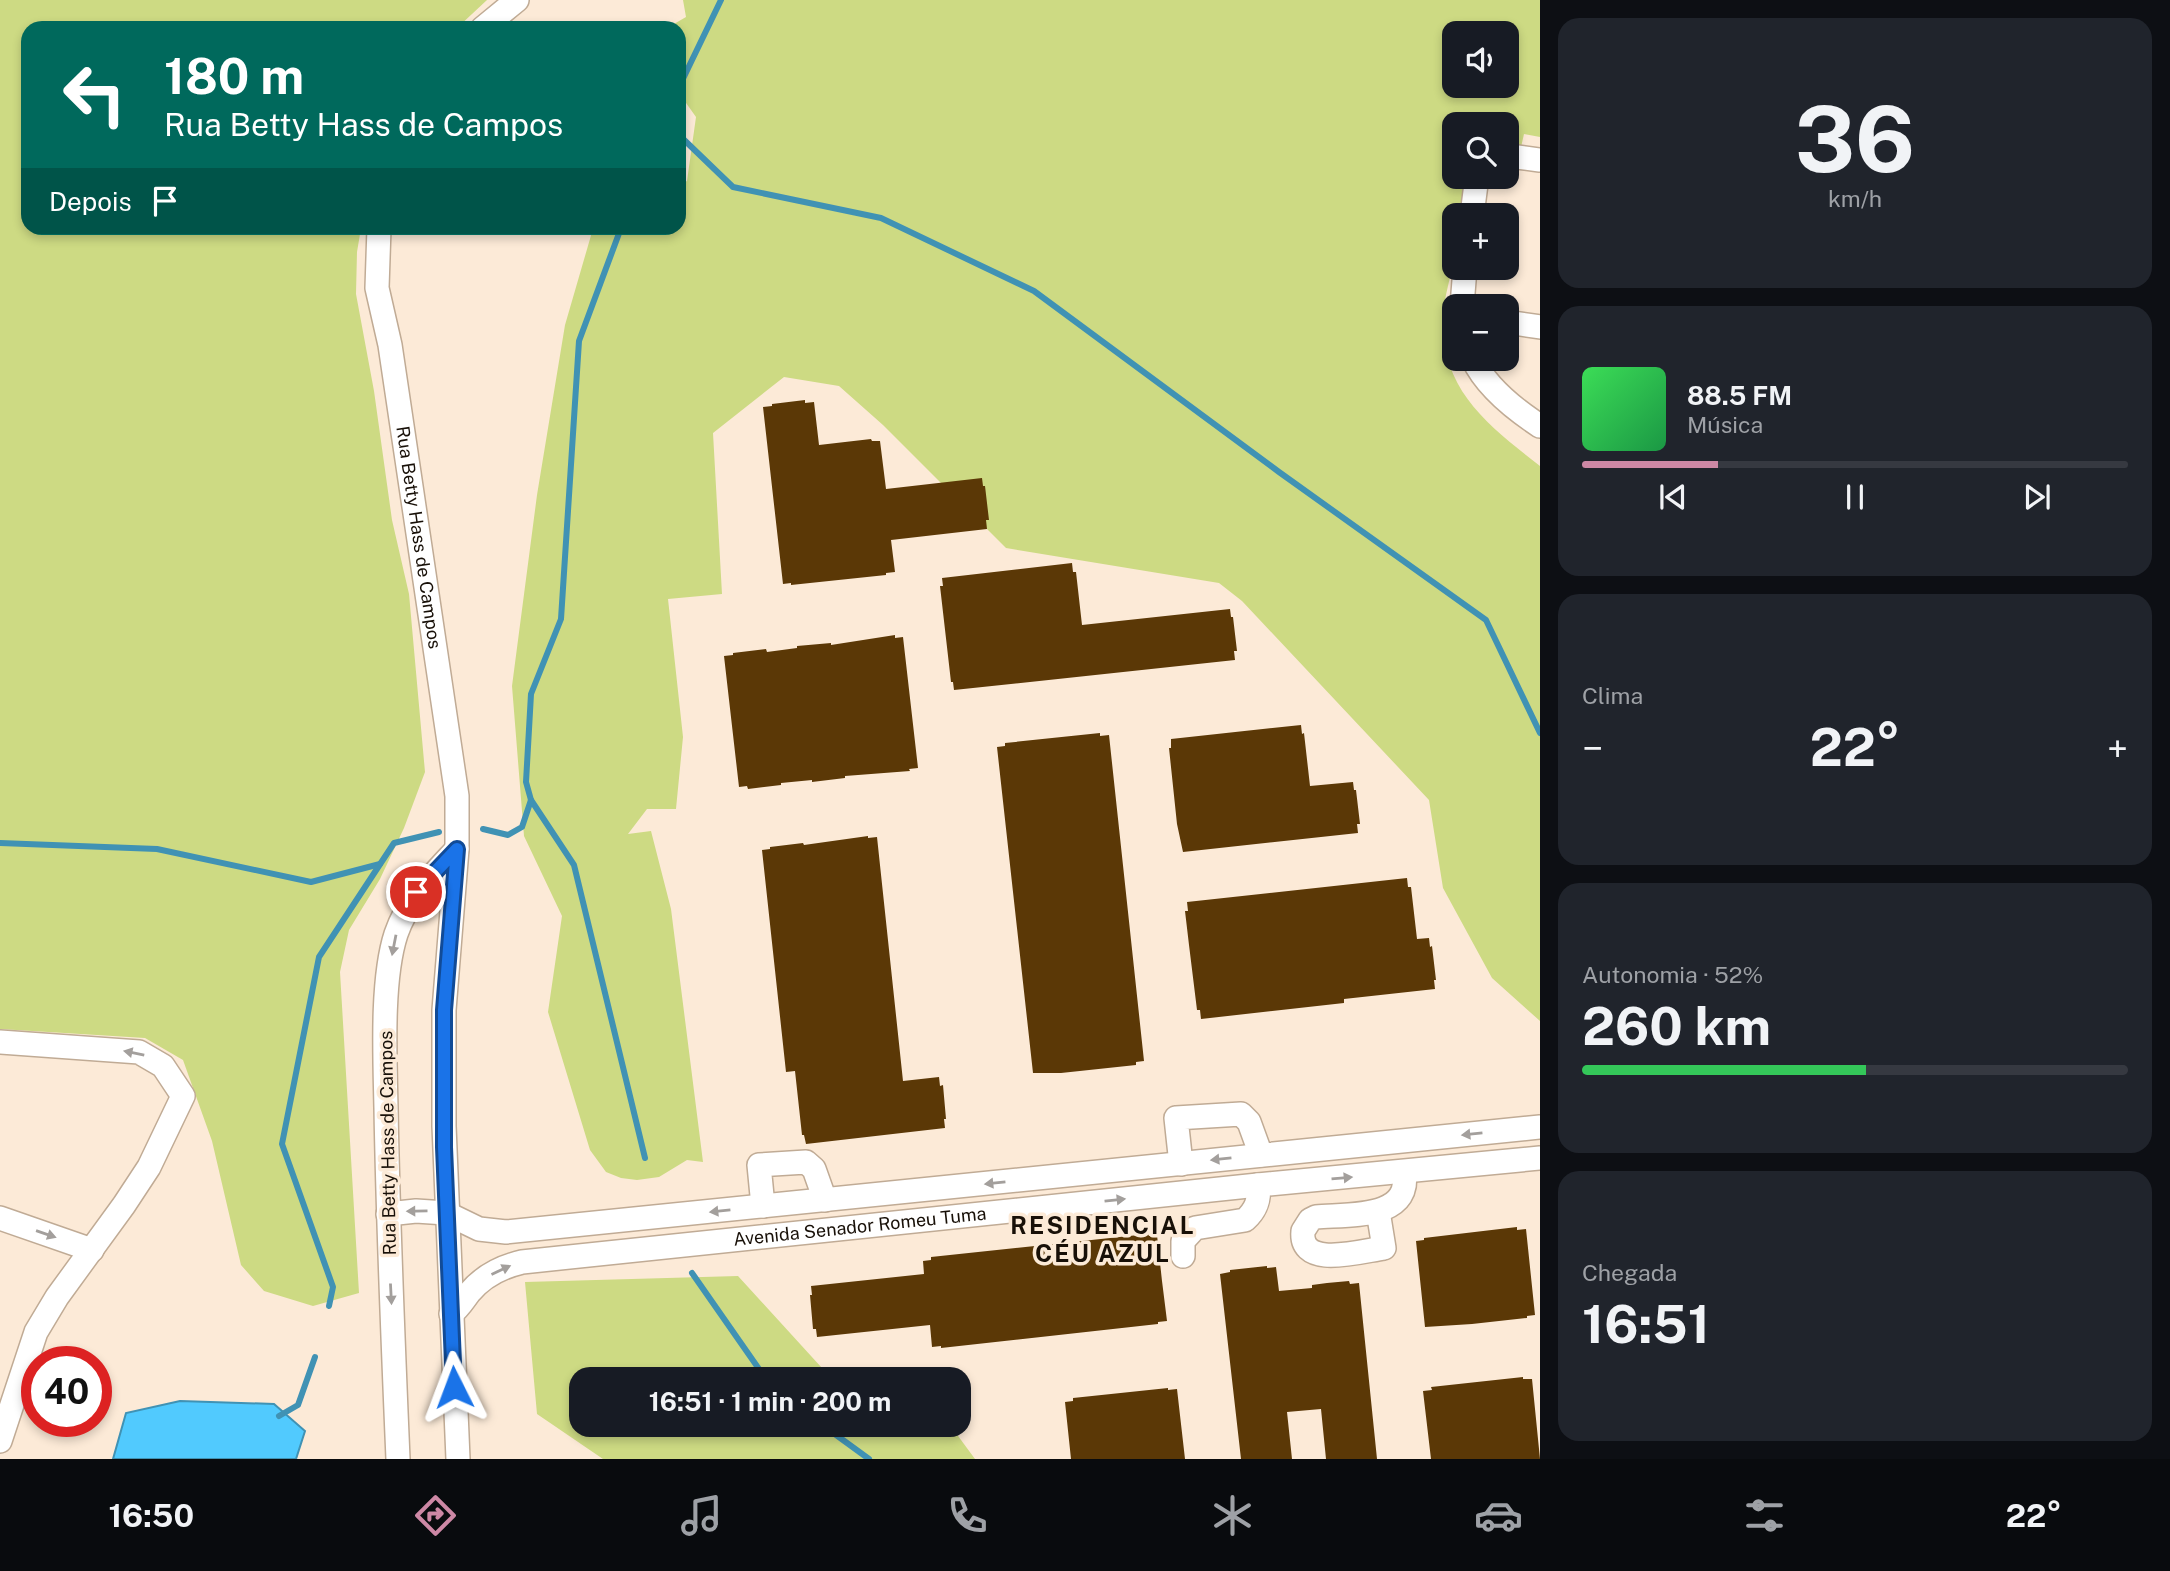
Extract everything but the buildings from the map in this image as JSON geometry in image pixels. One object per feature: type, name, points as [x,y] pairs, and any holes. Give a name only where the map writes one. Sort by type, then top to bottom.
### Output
[{"type":"street","points":[[492,21],[517,0]]},
{"type":"street","points":[[1519,158],[1540,160]]},
{"type":"street","name":"Rua Betty Hass de Campos","points":[[379,235],[377,288],[390,345],[457,796],[457,849],[444,1010],[446,1213],[458,1459]]},
{"type":"street","points":[[1519,324],[1540,327]]},
{"type":"street","points":[[1480,371],[1506,401],[1540,426]]},
{"type":"street","name":"Rua Betty Hass de Campos","points":[[398,1459],[388,1214],[385,1069],[387,982],[396,934],[416,892],[457,849]]},
{"type":"street","points":[[0,1042],[139,1052],[163,1066],[183,1096],[149,1167],[93,1250],[57,1297],[36,1332],[2,1429]]},
{"type":"street","points":[[1181,1164],[1176,1118],[1241,1114],[1249,1122],[1261,1155]]},
{"type":"street","name":"Avenida Senador Romeu Tuma","points":[[446,1213],[479,1229],[506,1233],[1540,1127]]},
{"type":"street","name":"Avenida Senador Romeu Tuma","points":[[451,1314],[460,1307],[479,1282],[492,1273],[522,1262],[1540,1158]]},
{"type":"street","points":[[763,1206],[759,1165],[806,1161],[814,1169],[825,1200]]},
{"type":"street","points":[[1378,1210],[1384,1248],[1323,1255],[1309,1251],[1302,1238],[1305,1225],[1316,1217],[1392,1206],[1402,1196],[1405,1188],[1404,1172]]},
{"type":"street","points":[[1183,1256],[1183,1241],[1195,1228],[1245,1220],[1258,1200],[1258,1185]]},
{"type":"street","points":[[388,1214],[416,1211],[446,1213]]},
{"type":"street","points":[[0,1218],[93,1250]]},
{"type":"green space","points":[[0,0],[487,0],[464,21],[21,21],[21,235],[360,235],[356,294],[374,391],[392,520],[409,594],[425,772],[404,828],[380,879],[349,930],[340,972],[359,1293],[313,1306],[264,1291],[241,1265],[212,1141],[183,1060],[145,1038],[0,1029]]},
{"type":"green space","points":[[683,0],[1540,0],[1540,137],[1524,134],[1519,156],[1519,112],[1442,112],[1442,189],[1470,189],[1466,203],[1442,203],[1442,280],[1450,280],[1447,294],[1442,294],[1442,371],[1453,371],[1471,403],[1486,420],[1540,466],[1540,1021],[1492,978],[1443,888],[1429,800],[1242,601],[1219,583],[1006,548],[883,425],[839,386],[784,377],[713,433],[722,594],[668,599],[683,737],[676,809],[647,809],[628,834],[651,831],[671,909],[703,1162],[687,1160],[659,1177],[637,1180],[606,1172],[590,1150],[548,1012],[562,916],[524,836],[512,686],[537,495],[565,325],[591,235],[686,235],[686,182],[696,117],[686,103],[686,21],[679,21],[686,17]]},
{"type":"green space","points":[[738,1276],[821,1367],[569,1367],[569,1436],[537,1414],[525,1282]]},
{"type":"green space","points":[[571,1437],[959,1437],[975,1459],[603,1459]]},
{"type":"water","points":[[180,1401],[274,1404],[305,1431],[296,1459],[113,1459],[126,1413]]},
{"type":"waterway","points":[[686,72],[721,0]]},
{"type":"waterway","points":[[686,142],[733,187],[881,218],[1034,291],[1279,472],[1486,620],[1540,733]]},
{"type":"waterway","points":[[483,829],[508,835],[522,827],[531,800],[526,782],[531,694],[561,619],[579,341],[618,235]]},
{"type":"waterway","points":[[531,800],[574,865],[645,1158]]},
{"type":"waterway","points":[[329,1306],[333,1287],[282,1144],[319,957],[394,843],[439,832]]},
{"type":"waterway","points":[[0,843],[157,849],[311,882],[380,864]]},
{"type":"waterway","points":[[692,1273],[758,1367]]},
{"type":"waterway","points":[[279,1416],[298,1405],[315,1357]]},
{"type":"waterway","points":[[839,1437],[869,1459]]},
{"type":"district","name":"RESIDENCIAL CÉU AZUL","points":[[1103,1240]]},
{"type":"route","points":[[416,892],[457,849],[444,1010],[444,1147],[454,1387]]}]
